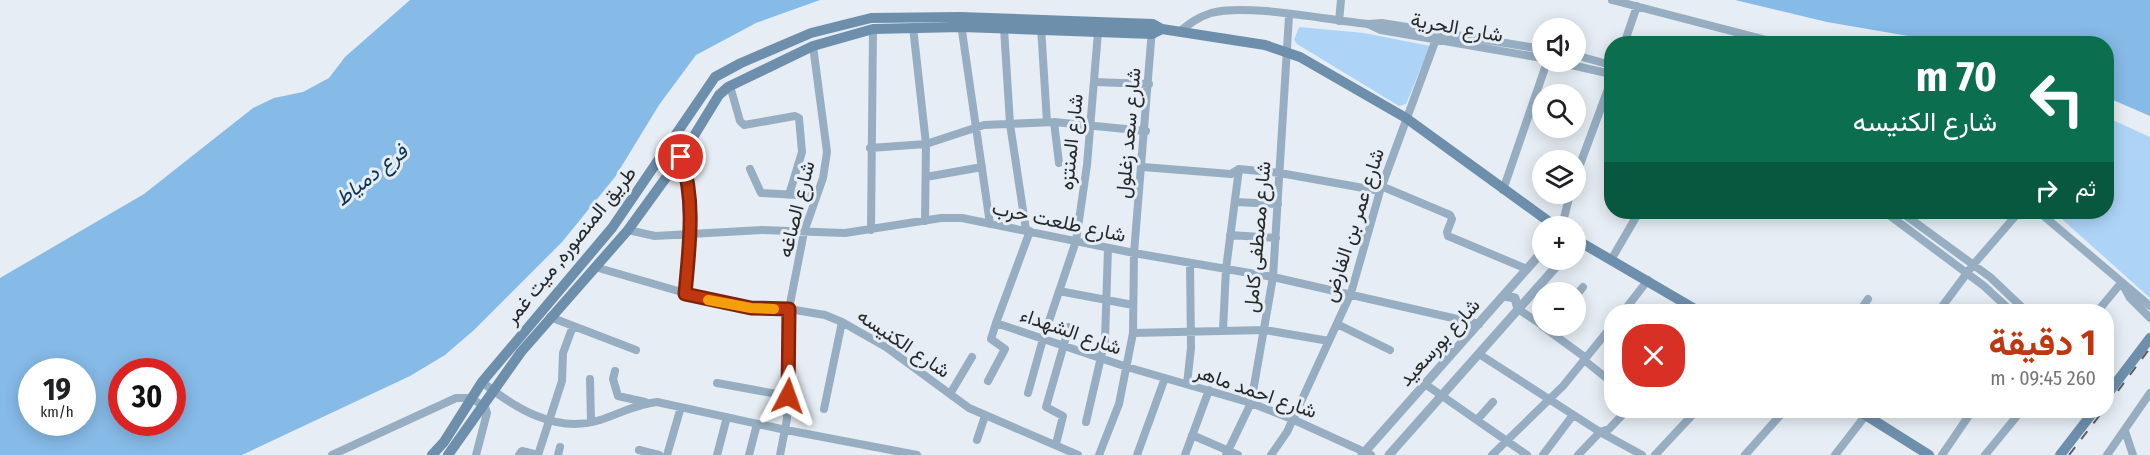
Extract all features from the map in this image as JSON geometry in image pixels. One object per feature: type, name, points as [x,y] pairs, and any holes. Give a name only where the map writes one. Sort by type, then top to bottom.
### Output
[{"type":"main road","name":"طريق المنصوره, ميت غمر","points":[[432,455],[444,442],[482,382],[612,228],[710,83],[720,72],[811,33],[851,22],[885,17],[1156,29],[1286,50],[1406,118],[1541,216]]},
{"type":"main road","name":"طريق المنصوره, ميت غمر","points":[[448,455],[550,317],[627,230],[681,157],[712,105],[730,86],[813,46],[873,29],[961,22],[1004,28],[1041,25],[1098,32],[1156,29]]},
{"type":"main road","points":[[1586,247],[1687,304]]},
{"type":"main road","points":[[2114,384],[2150,338]]},
{"type":"main road","points":[[1874,418],[1929,455]]},
{"type":"main road","points":[[2060,455],[2089,418]]},
{"type":"street","points":[[1339,21],[1341,0]]},
{"type":"street","points":[[1612,0],[1751,36]]},
{"type":"street","points":[[1627,36],[1637,6]]},
{"type":"street","name":"شارع الحرية","points":[[1179,32],[1194,20],[1226,10],[1368,24],[1382,23],[1532,47]]},
{"type":"street","name":"شارع مصطفى كامل","points":[[1227,453],[1251,403],[1273,277],[1289,16]]},
{"type":"street","points":[[961,22],[990,224]]},
{"type":"street","name":"شارع الحرية","points":[[1368,24],[1381,30],[1532,56]]},
{"type":"street","points":[[1041,25],[1051,122],[1059,163]]},
{"type":"street","points":[[914,27],[926,144],[925,221]]},
{"type":"street","points":[[1004,28],[1010,124],[1028,231]]},
{"type":"street","points":[[871,230],[870,148],[873,29]]},
{"type":"street","name":"شارع سعد زغلول","points":[[1099,455],[1119,404],[1132,333],[1134,253],[1156,29]]},
{"type":"street","name":"شارع عمر بن الفارض","points":[[1276,453],[1351,294],[1380,189],[1440,31]]},
{"type":"street","name":"شارع المنتزه","points":[[1028,393],[1043,339],[1076,241],[1090,126],[1098,32]]},
{"type":"street","name":"شارع الصاغه","points":[[780,455],[786,430],[789,309],[804,232],[827,152],[813,46]]},
{"type":"street","points":[[1586,58],[1604,62]]},
{"type":"street","points":[[1586,67],[1604,72]]},
{"type":"street","points":[[1503,190],[1544,72]]},
{"type":"street","points":[[1094,82],[1149,84]]},
{"type":"street","points":[[730,86],[740,121],[748,126],[795,116],[799,118],[802,152],[789,195]]},
{"type":"street","points":[[1585,150],[1604,100]]},
{"type":"street","points":[[870,148],[926,144],[976,127],[1010,124],[1051,122],[1146,131]]},
{"type":"street","points":[[681,157],[688,184],[690,234],[685,294]]},
{"type":"street","points":[[926,177],[982,167]]},
{"type":"street","points":[[1143,167],[1231,174],[1239,169],[1380,189],[1450,215],[1452,219],[1447,232],[1448,236],[1524,273],[1523,285],[1532,290]]},
{"type":"street","points":[[750,169],[761,194],[816,196]]},
{"type":"street","points":[[1223,330],[1226,269],[1239,169]]},
{"type":"street","points":[[1235,202],[1278,204]]},
{"type":"street","name":"شارع طلعت حرب","points":[[627,230],[655,236],[762,230],[804,232],[871,230],[952,217],[1134,253],[1273,277],[1479,324]]},
{"type":"street","points":[[1611,260],[1635,219]]},
{"type":"street","points":[[1894,219],[1966,275],[1984,286],[2003,304]]},
{"type":"street","points":[[1910,219],[1990,278],[2018,304]]},
{"type":"street","points":[[1944,304],[1972,265],[2013,219]]},
{"type":"street","points":[[2047,219],[2150,306]]},
{"type":"street","name":"شارع الشهداء","points":[[1028,231],[996,323],[1127,367]]},
{"type":"street","points":[[1230,235],[1275,238]]},
{"type":"street","points":[[1086,422],[1102,359],[1107,300],[1108,248]]},
{"type":"street","points":[[1187,384],[1190,263]]},
{"type":"street","name":"شارع بورسعيد","points":[[1366,454],[1532,264]]},
{"type":"street","name":"شارع الكنيسه","points":[[595,267],[685,294],[751,308],[789,309],[825,315],[886,347],[950,394],[985,416],[1078,455]]},
{"type":"street","name":"شارع بورسعيد","points":[[1543,282],[1553,270]]},
{"type":"street","points":[[1629,304],[1648,280]]},
{"type":"street","points":[[2104,304],[2122,284]]},
{"type":"street","points":[[2122,284],[2130,298],[2150,318]]},
{"type":"street","points":[[1059,291],[1133,305]]},
{"type":"street","name":"شارع بورسعيد","points":[[1389,455],[1532,294]]},
{"type":"street","points":[[1504,296],[1515,298],[1518,309],[1532,318]]},
{"type":"street","points":[[1865,304],[1868,299]]},
{"type":"street","points":[[550,317],[636,350]]},
{"type":"street","points":[[824,409],[842,322]]},
{"type":"street","points":[[988,381],[1005,349],[991,339],[996,323]]},
{"type":"street","points":[[1337,324],[1390,350]]},
{"type":"street","points":[[520,453],[538,455],[547,420],[562,381],[563,353],[573,326]]},
{"type":"street","points":[[1056,444],[1063,416],[1046,407],[1069,327]]},
{"type":"street","points":[[1132,333],[1264,330],[1329,341]]},
{"type":"street","points":[[1558,336],[1604,376]]},
{"type":"street","points":[[1492,455],[1505,440],[1563,387],[1604,336]]},
{"type":"street","points":[[1479,354],[1600,432],[1642,455]]},
{"type":"street","points":[[950,394],[972,357]]},
{"type":"street","name":"شارع احمد ماهر","points":[[1127,367],[1251,403],[1293,419],[1366,454]]},
{"type":"street","points":[[615,371],[613,379],[618,396],[646,403]]},
{"type":"street","points":[[1137,455],[1165,378]]},
{"type":"street","points":[[590,379],[591,422]]},
{"type":"street","points":[[482,382],[519,409],[547,420],[581,424],[646,403],[657,402],[879,451],[916,455]]},
{"type":"street","points":[[717,383],[788,396]]},
{"type":"street","points":[[1425,384],[1527,455]]},
{"type":"street","points":[[1185,455],[1209,390]]},
{"type":"street","points":[[2107,455],[2150,393]]},
{"type":"street","points":[[332,455],[456,398],[471,398],[485,407],[487,419],[476,455]]},
{"type":"street","points":[[1477,420],[1493,402]]},
{"type":"street","points":[[667,455],[681,407]]},
{"type":"street","points":[[1543,455],[1573,415]]},
{"type":"street","points":[[978,440],[985,416]]},
{"type":"street","points":[[717,455],[727,417]]},
{"type":"street","points":[[1578,455],[1600,432],[1609,429],[1619,418]]},
{"type":"street","points":[[1655,455],[1689,418]]},
{"type":"street","points":[[1744,455],[1778,418]]},
{"type":"street","points":[[1835,455],[1861,418]]},
{"type":"street","points":[[1941,455],[1967,418]]},
{"type":"street","points":[[1985,455],[2015,418]]},
{"type":"street","points":[[748,455],[757,423]]},
{"type":"street","points":[[2125,431],[2133,455]]},
{"type":"street","points":[[1192,435],[1227,453],[1238,455]]},
{"type":"street","points":[[639,450],[659,455]]},
{"type":"shaded area","points":[[1299,27],[1364,33],[1430,46],[1406,104],[1399,106],[1297,44],[1294,40]]},
{"type":"shaded area","points":[[2114,121],[2150,137],[2150,298],[2062,219],[2114,219]]},
{"type":"water","name":"فرع دمياط","points":[[410,0],[820,0],[756,23],[696,55],[659,105],[615,177],[562,242],[474,330],[445,355],[410,376],[242,455],[0,455],[0,278],[144,194],[253,108],[274,98],[303,92],[329,78],[345,57]]},
{"type":"water","points":[[1735,0],[2150,0],[2150,116],[2114,100],[2114,36],[1908,36],[1827,22]]},
{"type":"railway","points":[[2114,396],[2150,348]]},
{"type":"railway","points":[[2069,455],[2098,418]]},
{"type":"slow traffic","points":[[708,300],[751,308],[774,309]]},
{"type":"route","points":[[681,157],[688,184],[690,234],[685,294],[751,308],[789,309],[788,396]]}]
